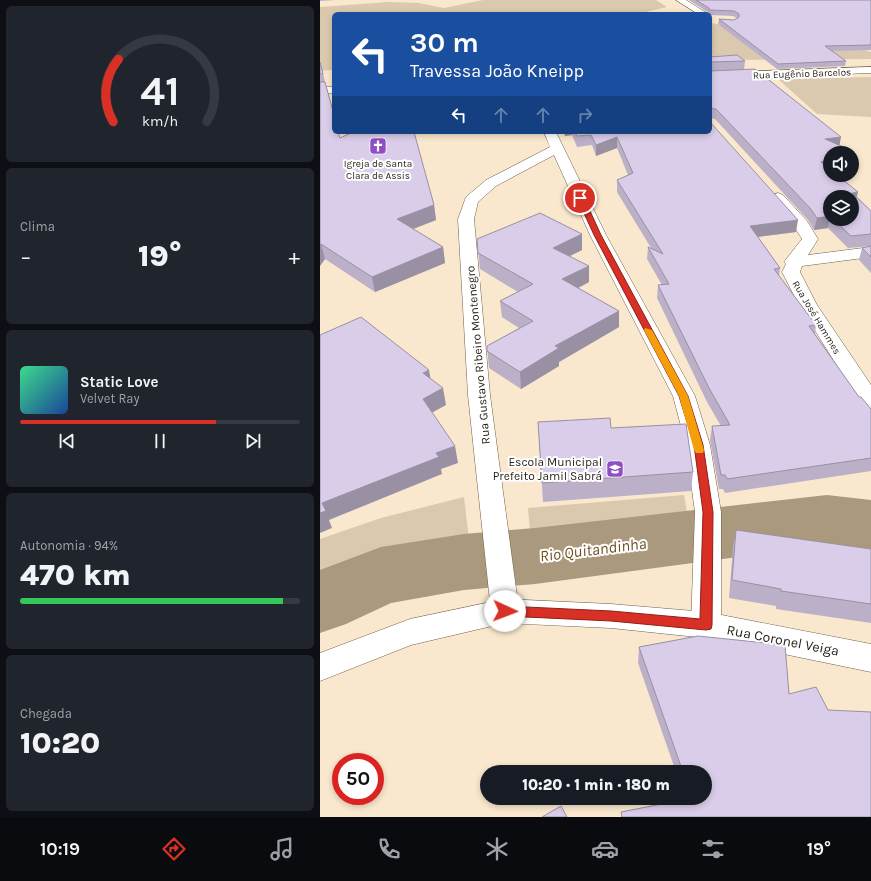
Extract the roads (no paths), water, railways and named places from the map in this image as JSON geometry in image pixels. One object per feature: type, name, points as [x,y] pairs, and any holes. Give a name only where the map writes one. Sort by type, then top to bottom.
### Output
[{"type":"street","points":[[680,0],[701,12]]},
{"type":"street","name":"Rua Eugênio Barcelos","points":[[712,76],[871,70]]},
{"type":"street","points":[[320,90],[332,90]]},
{"type":"street","points":[[554,140],[598,235],[684,396],[698,445],[708,512],[706,625]]},
{"type":"street","name":"Rua Gustavo Ribeiro Montenegro","points":[[505,611],[480,395],[466,219],[471,200],[491,183],[554,140]]},
{"type":"street","name":"Rua José Hammes","points":[[769,188],[801,224],[810,239],[806,248],[793,262],[791,272],[808,305],[871,402]]},
{"type":"street","points":[[793,262],[871,252]]},
{"type":"street","name":"Rua Coronel Veiga","points":[[320,667],[352,652],[410,632],[505,611],[611,616],[706,625],[871,658]]},
{"type":"waterway","name":"Rio Quitandinha","points":[[320,602],[381,576],[464,562],[535,556],[827,520],[871,526]]},
{"type":"place","name":"Igreja de Santa Clara de Assis","points":[[378,146]]},
{"type":"place","name":"Escola Municipal Prefeito Jamil Sabrá","points":[[615,469]]}]
